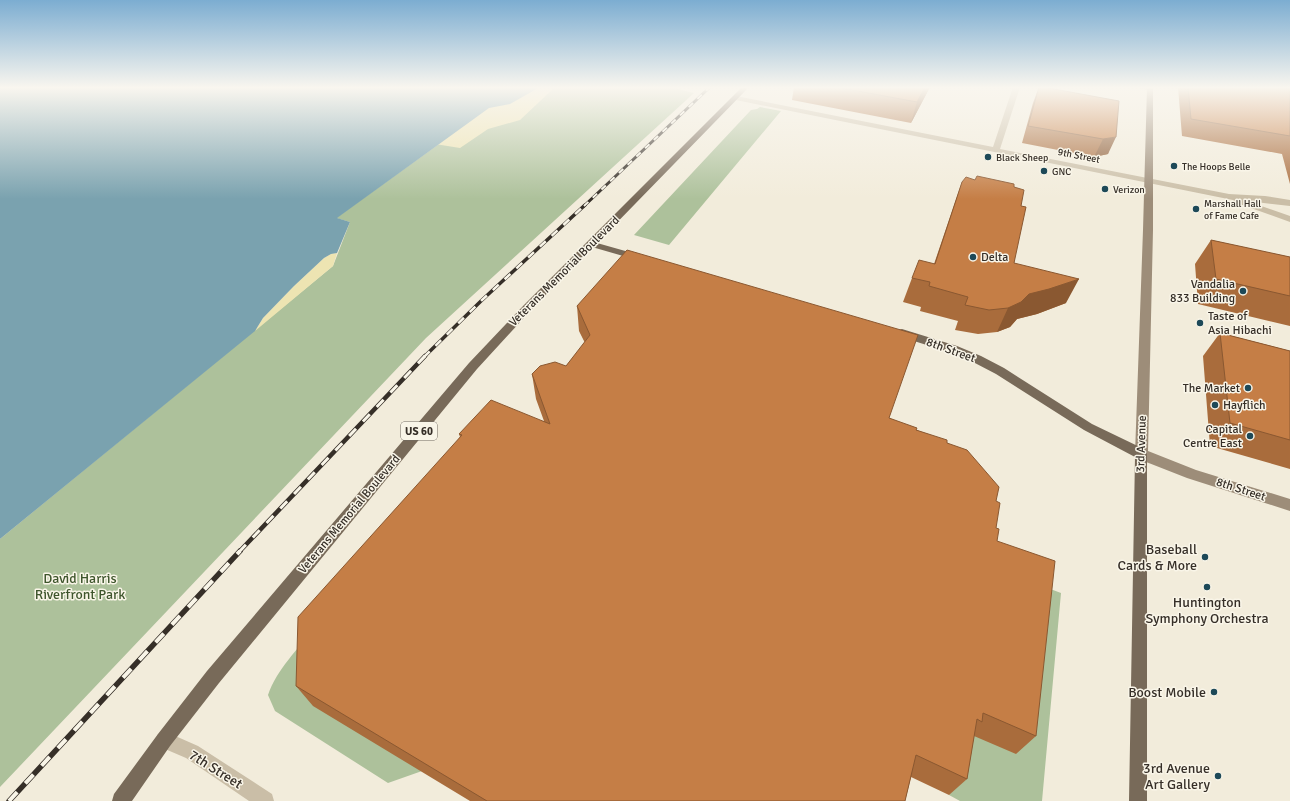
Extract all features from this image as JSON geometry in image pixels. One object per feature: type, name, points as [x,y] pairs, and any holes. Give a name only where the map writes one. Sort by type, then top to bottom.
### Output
[{"type":"main road","name":"Veterans Memorial Boulevard","points":[[121,801],[164,740],[252,630],[473,366],[528,306],[710,124]]},
{"type":"main road","points":[[591,244],[649,261]]},
{"type":"main road","name":"8th Street","points":[[889,330],[953,349],[977,359],[1000,371],[1093,430],[1140,454]]},
{"type":"main road","name":"3rd Avenue","points":[[1138,801],[1140,454]]},
{"type":"street","name":"9th Street","points":[[868,124],[1228,197],[1265,199],[1290,203]]},
{"type":"street","points":[[996,150],[1005,124]]},
{"type":"street","name":"3rd Avenue","points":[[1140,454],[1149,181],[1148,124]]},
{"type":"street","name":"9th Street","points":[[1228,197],[1271,213],[1290,218]]},
{"type":"street","name":"8th Street","points":[[1140,454],[1192,474],[1290,505]]},
{"type":"street","name":"7th Street","points":[[164,740],[192,752],[265,801]]},
{"type":"green space","name":"David Harris Riverfront Park","points":[[466,124],[660,124],[426,338],[0,787],[0,539],[333,266],[350,222],[336,218]]},
{"type":"green space","points":[[738,124],[770,124],[669,245],[634,235]]},
{"type":"green space","points":[[1037,584],[1061,593],[1042,801],[960,801],[949,795],[960,738]]},
{"type":"green space","points":[[315,628],[422,771],[388,783],[275,711],[268,695],[272,686],[282,668]]},
{"type":"sand","points":[[462,124],[504,124],[488,129],[460,148],[435,144]]},
{"type":"sand","points":[[337,253],[333,266],[255,331],[263,318],[294,286],[324,258],[331,254]]},
{"type":"water","points":[[0,124],[466,124],[337,218],[350,222],[337,253],[331,254],[324,258],[294,286],[263,318],[255,331],[0,539]]},
{"type":"building","points":[[1028,124],[1117,124],[1116,137],[1103,139],[1028,126]]},
{"type":"building","points":[[1222,124],[1290,124],[1290,136]]},
{"type":"building","name":"Delta","points":[[977,176],[1014,184],[1014,187],[1024,190],[1021,206],[1026,207],[1014,263],[1079,279],[1029,294],[1021,302],[1008,308],[989,310],[965,305],[968,297],[929,286],[930,282],[912,278],[919,260],[935,264],[962,182],[966,177],[975,180]]},
{"type":"building","points":[[1211,240],[1290,257],[1290,296],[1216,279]]},
{"type":"building","points":[[627,250],[918,335],[889,418],[917,428],[916,430],[947,440],[947,443],[967,450],[999,487],[996,501],[1000,503],[996,528],[999,529],[997,541],[1055,561],[1036,736],[983,713],[982,722],[977,719],[967,779],[916,755],[905,801],[487,801],[296,686],[298,617],[462,435],[459,434],[491,400],[550,424],[532,374],[540,366],[555,362],[566,366],[590,335],[577,306]]},
{"type":"building","points":[[1220,333],[1290,351],[1290,440],[1230,423]]},
{"type":"railway","points":[[584,206],[670,124]]},
{"type":"railway","points":[[425,356],[481,301],[585,205]]},
{"type":"railway","points":[[239,552],[425,356]]},
{"type":"railway","points":[[9,801],[240,551]]},
{"type":"place","name":"Black Sheep","points":[[988,157]]},
{"type":"place","name":"The Hoops Belle","points":[[1174,166]]},
{"type":"place","name":"GNC","points":[[1044,171]]},
{"type":"place","name":"Verizon","points":[[1105,189]]},
{"type":"place","name":"Marshall Hall of Fame Cafe","points":[[1196,209]]},
{"type":"place","name":"Delta","points":[[973,257]]},
{"type":"place","name":"Vandalia 833 Building","points":[[1243,291]]},
{"type":"place","name":"Taste of Asia Hibachi","points":[[1200,323]]},
{"type":"place","name":"The Market","points":[[1248,388]]},
{"type":"place","name":"Hayflich","points":[[1215,405]]},
{"type":"place","name":"Capital Centre East","points":[[1250,436]]},
{"type":"place","name":"Baseball Cards & More","points":[[1205,557]]},
{"type":"place","name":"Huntington Symphony Orchestra","points":[[1207,587]]},
{"type":"place","name":"Boost Mobile","points":[[1214,692]]},
{"type":"place","name":"3rd Avenue Art Gallery","points":[[1218,776]]}]
